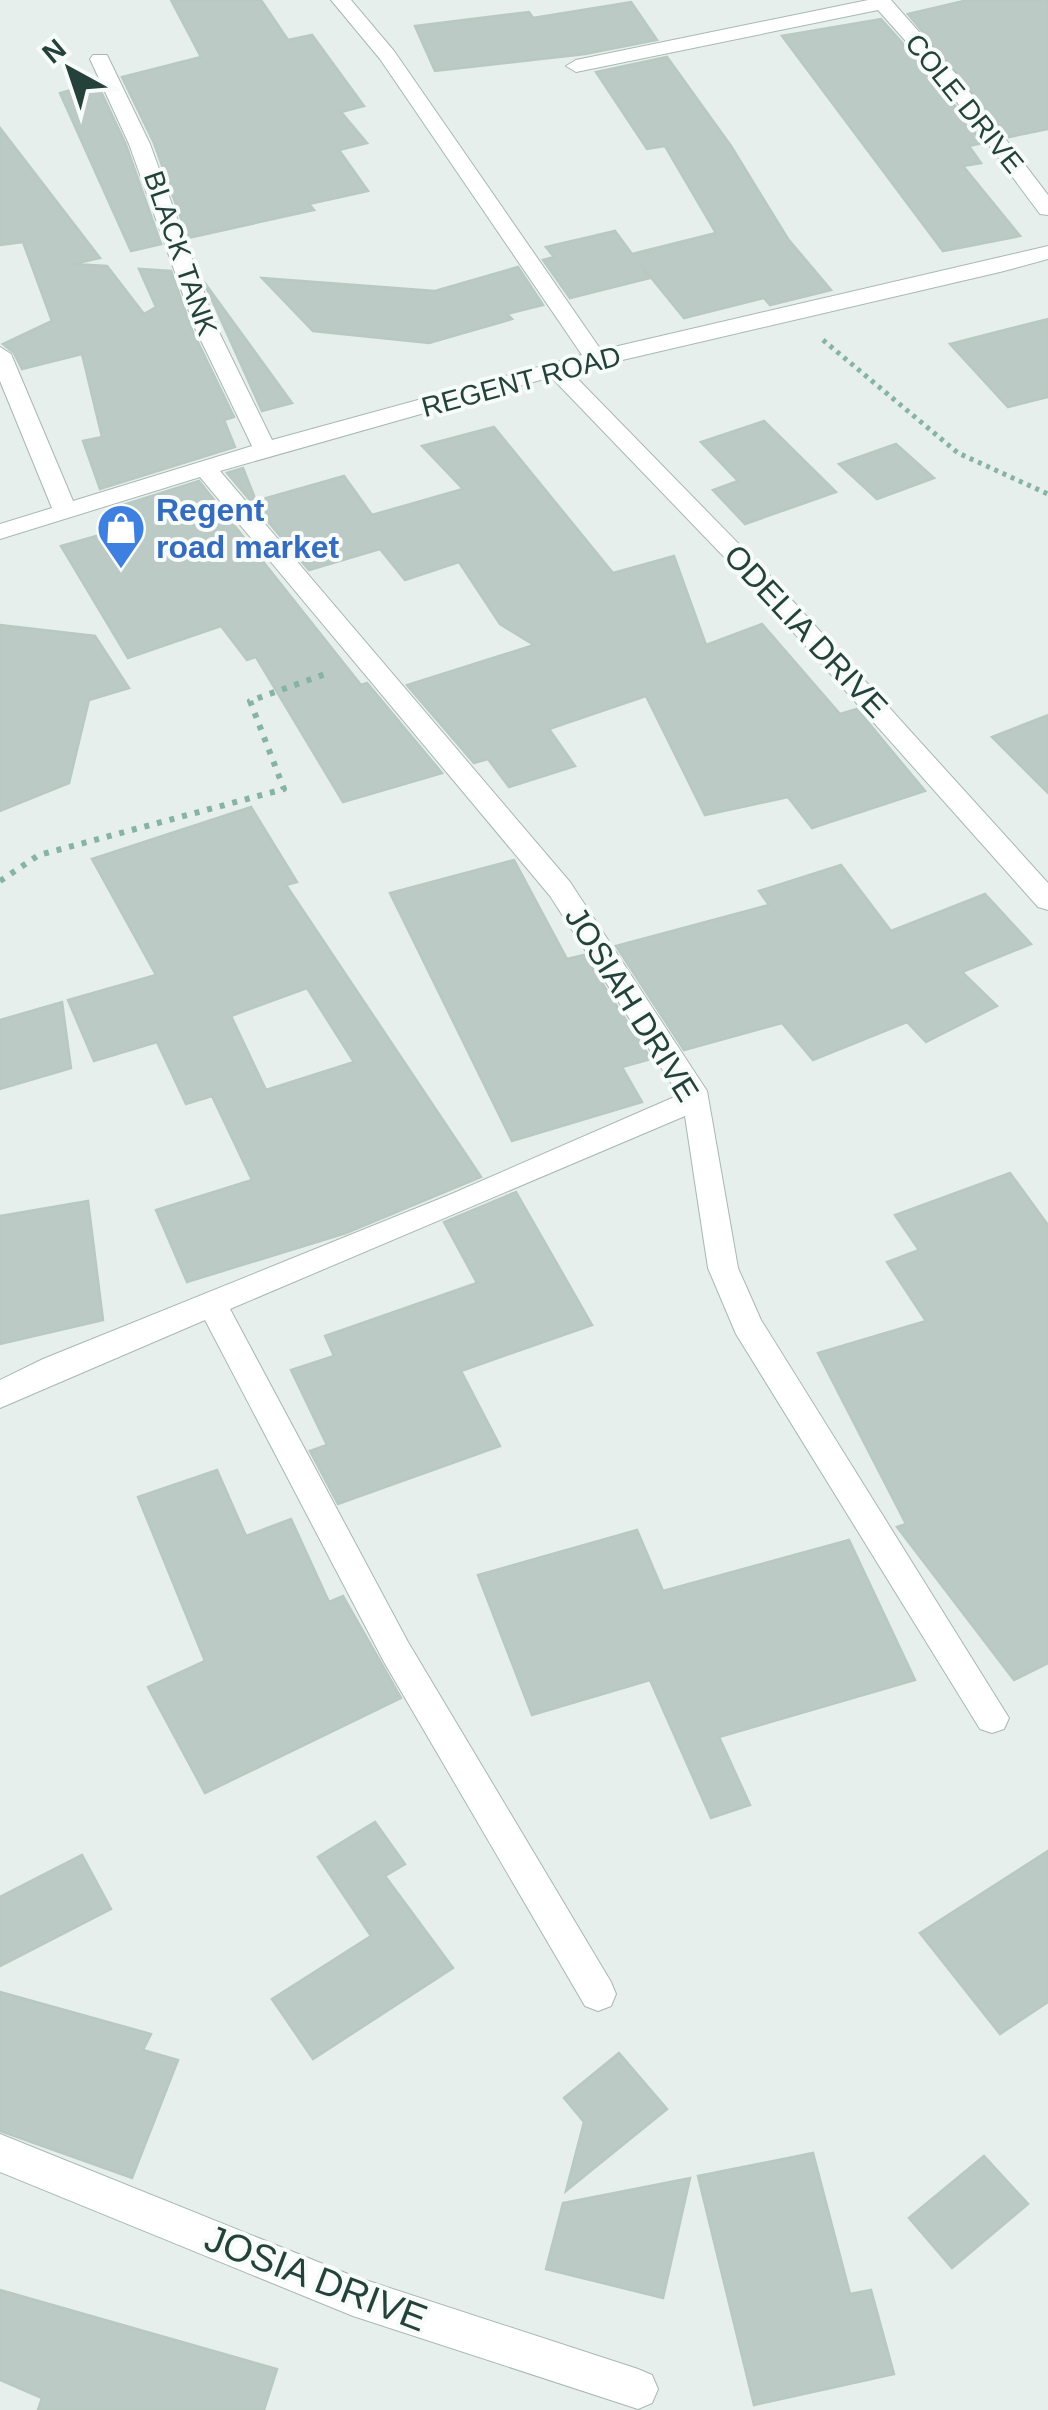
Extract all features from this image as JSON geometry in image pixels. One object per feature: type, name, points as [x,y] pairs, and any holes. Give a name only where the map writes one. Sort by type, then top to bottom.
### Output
[{"type":"street","points":[[341,0],[387,55],[596,359]]},
{"type":"street","points":[[576,66],[881,1]]},
{"type":"street","name":"COLE DRIVE","points":[[881,1],[948,78],[1048,208]]},
{"type":"street","name":"BLACK TANK","points":[[100,59],[147,152],[190,288],[219,358],[264,446]]},
{"type":"street","name":"REGENT ROAD","points":[[0,532],[264,446],[596,359],[795,317],[1048,252]]},
{"type":"street","points":[[0,354],[66,510]]},
{"type":"street","name":"ODELIA DRIVE","points":[[557,370],[762,582],[1048,900]]},
{"type":"street","name":"JOSIAH DRIVE","points":[[204,465],[560,889],[697,1099],[723,1268],[747,1325],[992,1718]]},
{"type":"street","points":[[0,1395],[54,1368],[460,1203],[697,1099]]},
{"type":"street","points":[[211,1302],[396,1652],[598,1994]]},
{"type":"street","name":"JOSIA DRIVE","points":[[0,2153],[353,2296],[638,2389]]},
{"type":"path","points":[[795,317],[958,453],[1048,494]]},
{"type":"path","points":[[0,882],[40,855],[284,789],[250,700],[367,659]]},
{"type":"building","points":[[171,0],[261,0],[288,40],[312,35],[364,106],[341,112],[367,143],[339,150],[368,191],[309,204],[314,210],[188,238],[154,143],[122,77],[201,57]]},
{"type":"building","points":[[968,0],[1048,0],[1048,129],[1009,137],[908,14]]},
{"type":"building","points":[[631,2],[657,40],[585,54],[435,71],[415,26],[529,12],[533,18]]},
{"type":"building","points":[[881,19],[939,84],[983,143],[969,146],[981,163],[963,166],[1020,236],[943,251],[782,36]]},
{"type":"building","points":[[667,57],[731,146],[788,239],[831,290],[770,305],[764,298],[684,318],[640,264],[650,278],[570,298],[543,260],[554,257],[546,247],[615,231],[632,254],[716,233],[665,146],[647,149],[596,72]]},
{"type":"building","points":[[97,83],[126,145],[161,244],[131,251],[60,93]]},
{"type":"building","points":[[0,128],[100,258],[73,264],[107,266],[144,314],[156,307],[139,269],[171,271],[192,330],[234,417],[224,420],[235,447],[100,489],[83,441],[102,437],[82,354],[22,369],[14,353],[3,344],[52,321],[23,242],[0,245]]},
{"type":"building","points":[[518,267],[543,305],[507,314],[512,319],[429,343],[313,331],[262,278],[435,291]]},
{"type":"building","points":[[204,282],[292,403],[262,411]]},
{"type":"building","points":[[1048,319],[1048,397],[1008,407],[950,344]]},
{"type":"building","points":[[764,421],[836,492],[745,524],[713,490],[738,481],[701,442]]},
{"type":"building","points":[[494,427],[613,573],[674,556],[706,645],[762,624],[840,714],[857,709],[925,791],[812,828],[788,797],[705,815],[646,696],[549,729],[575,766],[509,787],[488,759],[474,763],[407,685],[534,645],[500,624],[459,562],[405,580],[380,549],[309,570],[227,473],[243,468],[256,501],[344,476],[372,515],[463,489],[422,446]]},
{"type":"building","points":[[896,444],[934,478],[877,499],[839,464]]},
{"type":"building","points":[[199,481],[361,685],[367,683],[442,773],[343,802],[256,657],[247,660],[221,626],[128,658],[61,546],[114,531],[107,510]]},
{"type":"building","points":[[0,625],[95,636],[129,688],[89,700],[69,783],[0,811]]},
{"type":"building","points":[[1048,715],[1048,793],[992,737]]},
{"type":"building","points":[[251,807],[297,882],[286,885],[481,1177],[346,1233],[187,1282],[156,1210],[252,1180],[212,1096],[186,1104],[157,1042],[94,1061],[68,1000],[156,975],[92,859]],"holes":[[[307,988],[354,1062],[266,1090],[231,1016]]]},
{"type":"building","points":[[514,860],[567,959],[584,955],[651,1059],[622,1067],[642,1102],[512,1141],[390,893]]},
{"type":"building","points":[[841,865],[891,931],[985,894],[1031,944],[962,972],[997,1006],[926,1042],[907,1022],[813,1060],[782,1023],[684,1050],[616,946],[769,905],[759,891]]},
{"type":"building","points":[[62,1002],[71,1068],[0,1089],[0,1020]]},
{"type":"building","points":[[1010,1173],[1048,1225],[1048,1663],[1014,1680],[897,1527],[906,1524],[818,1353],[926,1321],[887,1262],[919,1250],[895,1215]]},
{"type":"building","points":[[516,1192],[592,1325],[461,1371],[500,1446],[338,1504],[310,1451],[327,1445],[291,1370],[334,1356],[325,1336],[477,1283],[444,1222]]},
{"type":"building","points":[[88,1201],[103,1320],[0,1344],[0,1216]]},
{"type":"building","points":[[217,1470],[246,1536],[291,1519],[329,1602],[343,1596],[401,1698],[205,1793],[148,1687],[205,1661],[138,1497]]},
{"type":"building","points":[[637,1530],[663,1591],[849,1540],[915,1680],[719,1737],[750,1805],[711,1818],[650,1680],[532,1715],[478,1575]]},
{"type":"building","points":[[375,1822],[405,1864],[385,1876],[453,1968],[313,2059],[272,1999],[371,1936],[318,1857]]},
{"type":"building","points":[[1048,1851],[1048,2002],[1000,2034],[920,1933]]},
{"type":"building","points":[[82,1855],[111,1909],[0,1966],[0,1897]]},
{"type":"building","points":[[0,1992],[151,2034],[143,2050],[178,2060],[132,2178],[0,2131]]},
{"type":"building","points":[[619,2053],[667,2109],[566,2191],[584,2122],[564,2098]]},
{"type":"building","points":[[813,2153],[850,2294],[871,2290],[894,2374],[754,2405],[698,2176]]},
{"type":"building","points":[[984,2156],[1028,2204],[952,2268],[909,2218]]},
{"type":"building","points":[[690,2178],[663,2298],[546,2269],[563,2203]]},
{"type":"building","points":[[0,2290],[277,2369],[264,2410],[38,2410],[42,2398],[0,2380]]},
{"type":"place","name":"Regent road market","points":[[121,570]]}]
